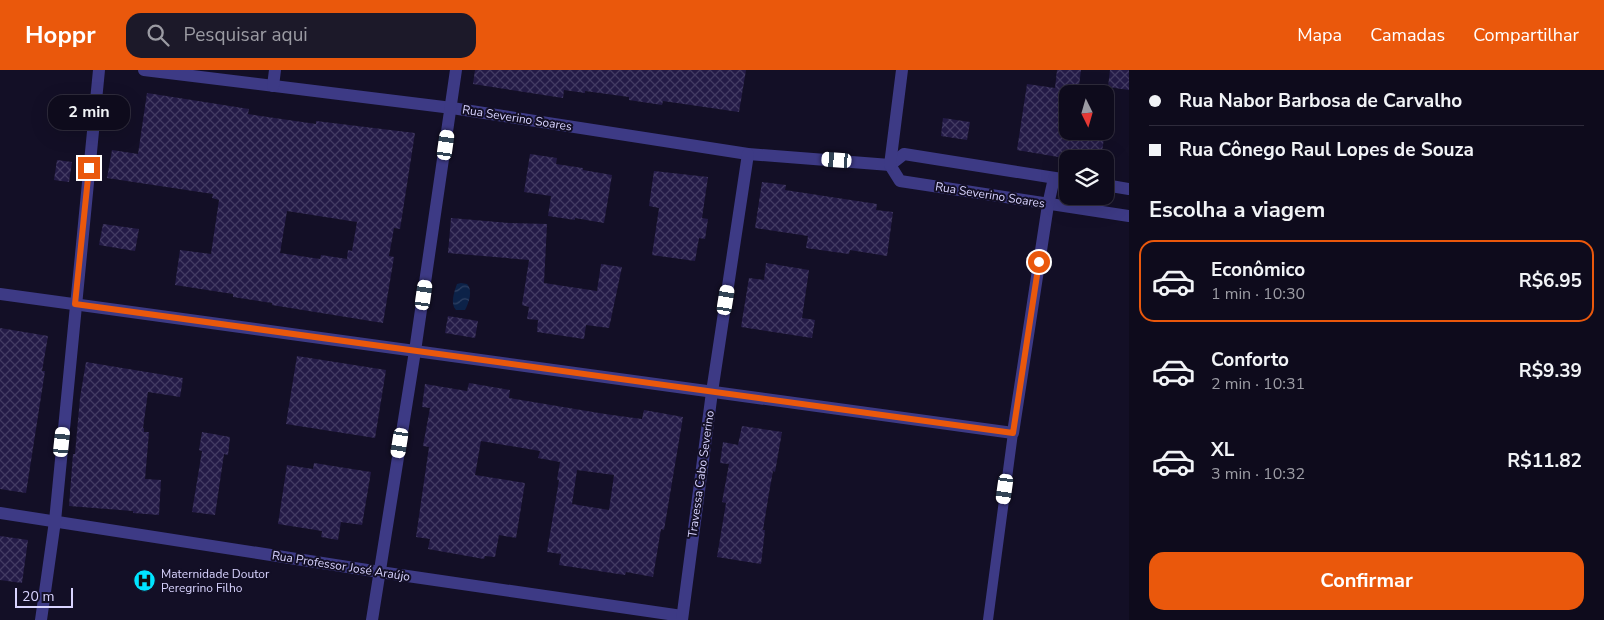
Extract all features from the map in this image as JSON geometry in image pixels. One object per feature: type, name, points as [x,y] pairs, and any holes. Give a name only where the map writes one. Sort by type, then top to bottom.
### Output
[{"type":"street","points":[[40,620],[55,521],[99,70]]},
{"type":"street","name":"Rua Severino Soares","points":[[144,70],[452,108],[748,154],[890,165],[904,154],[1059,179]]},
{"type":"street","points":[[272,86],[275,70]]},
{"type":"street","points":[[372,620],[415,351],[452,108],[456,70]]},
{"type":"street","points":[[890,165],[902,70]]},
{"type":"street","name":"Travessa Cabo Severino","points":[[682,618],[712,392],[748,154]]},
{"type":"street","name":"Rua Severino Soares","points":[[890,165],[900,181],[1129,216]]},
{"type":"street","points":[[0,294],[1013,433],[1048,205],[1054,178]]},
{"type":"street","points":[[1114,186],[1129,189]]},
{"type":"street","name":"Rua Professor José Araújo","points":[[0,513],[682,618]]},
{"type":"lane","points":[[988,620],[1013,433]]},
{"type":"water","points":[[457,284],[467,284],[469,287],[470,297],[465,310],[456,310],[453,305],[454,294]]},
{"type":"building","points":[[475,70],[746,70],[739,112],[663,101],[662,105],[629,100],[629,97],[585,91],[585,93],[564,90],[563,98],[473,84]]},
{"type":"building","points":[[1057,70],[1081,70],[1079,85],[1059,85],[1059,140],[1104,140],[1102,150],[1059,150],[1059,157],[1017,150],[1027,84],[1055,88]]},
{"type":"building","points":[[1110,70],[1129,70],[1129,90],[1108,85]]},
{"type":"building","points":[[147,93],[249,109],[248,114],[316,124],[316,121],[415,133],[400,229],[394,228],[389,256],[394,257],[383,323],[272,305],[272,303],[233,297],[233,294],[175,285],[180,250],[211,254],[219,200],[212,198],[213,194],[107,178],[112,150],[138,154]],"holes":[[[287,211],[357,222],[352,251],[348,250],[347,259],[321,255],[320,259],[280,253]]]},
{"type":"building","points":[[943,118],[970,122],[967,140],[941,136]]},
{"type":"building","points":[[530,154],[557,158],[556,164],[612,175],[604,223],[548,216],[551,196],[524,192]]},
{"type":"building","points":[[57,160],[72,162],[69,182],[54,180]]},
{"type":"building","points":[[654,171],[708,177],[702,218],[708,219],[705,239],[699,238],[695,261],[652,255],[659,208],[649,206]]},
{"type":"building","points":[[762,182],[786,185],[785,190],[877,204],[876,210],[893,212],[887,256],[850,250],[849,254],[806,248],[808,236],[755,228]]},
{"type":"building","points":[[451,218],[547,224],[544,283],[597,291],[601,264],[622,267],[609,328],[586,325],[584,339],[537,332],[538,320],[527,319],[529,307],[522,305],[529,260],[448,253]]},
{"type":"building","points":[[103,224],[139,229],[135,251],[99,245]]},
{"type":"building","points":[[766,263],[809,270],[802,318],[815,320],[812,338],[741,327],[749,278],[764,280]]},
{"type":"building","points":[[448,316],[478,321],[475,338],[445,333]]},
{"type":"building","points":[[0,328],[48,336],[42,371],[45,371],[26,493],[0,489]]},
{"type":"building","points":[[297,356],[386,370],[375,438],[286,424]]},
{"type":"building","points":[[86,362],[183,378],[180,397],[148,392],[143,428],[144,432],[149,432],[145,479],[161,480],[159,515],[69,506],[73,454],[75,454],[80,398]]},
{"type":"building","points":[[469,383],[510,390],[509,398],[605,414],[642,419],[644,410],[683,417],[664,530],[661,529],[653,577],[626,572],[625,575],[559,565],[561,554],[547,552],[559,480],[557,480],[560,462],[538,458],[540,451],[481,441],[475,475],[525,483],[516,538],[499,535],[495,557],[485,556],[484,559],[428,549],[430,539],[416,537],[429,447],[423,446],[430,408],[422,407],[425,384],[467,391]],"holes":[[[577,470],[614,475],[609,510],[572,504]]]},
{"type":"building","points":[[742,426],[782,432],[763,530],[765,530],[761,564],[717,557],[726,503],[722,502],[729,464],[720,463],[723,442],[738,445]]},
{"type":"building","points":[[202,432],[230,437],[228,455],[224,454],[215,515],[192,512],[202,451],[199,450]]},
{"type":"building","points":[[314,463],[371,472],[362,525],[341,522],[338,540],[321,537],[322,531],[278,524],[287,465],[313,469]]},
{"type":"building","points":[[0,536],[28,540],[22,583],[0,580]]},
{"type":"place","name":"Maternidade Doutor Peregrino Filho","points":[[145,581]]},
{"type":"route","points":[[89,168],[75,304],[1013,433],[1039,262]]}]
